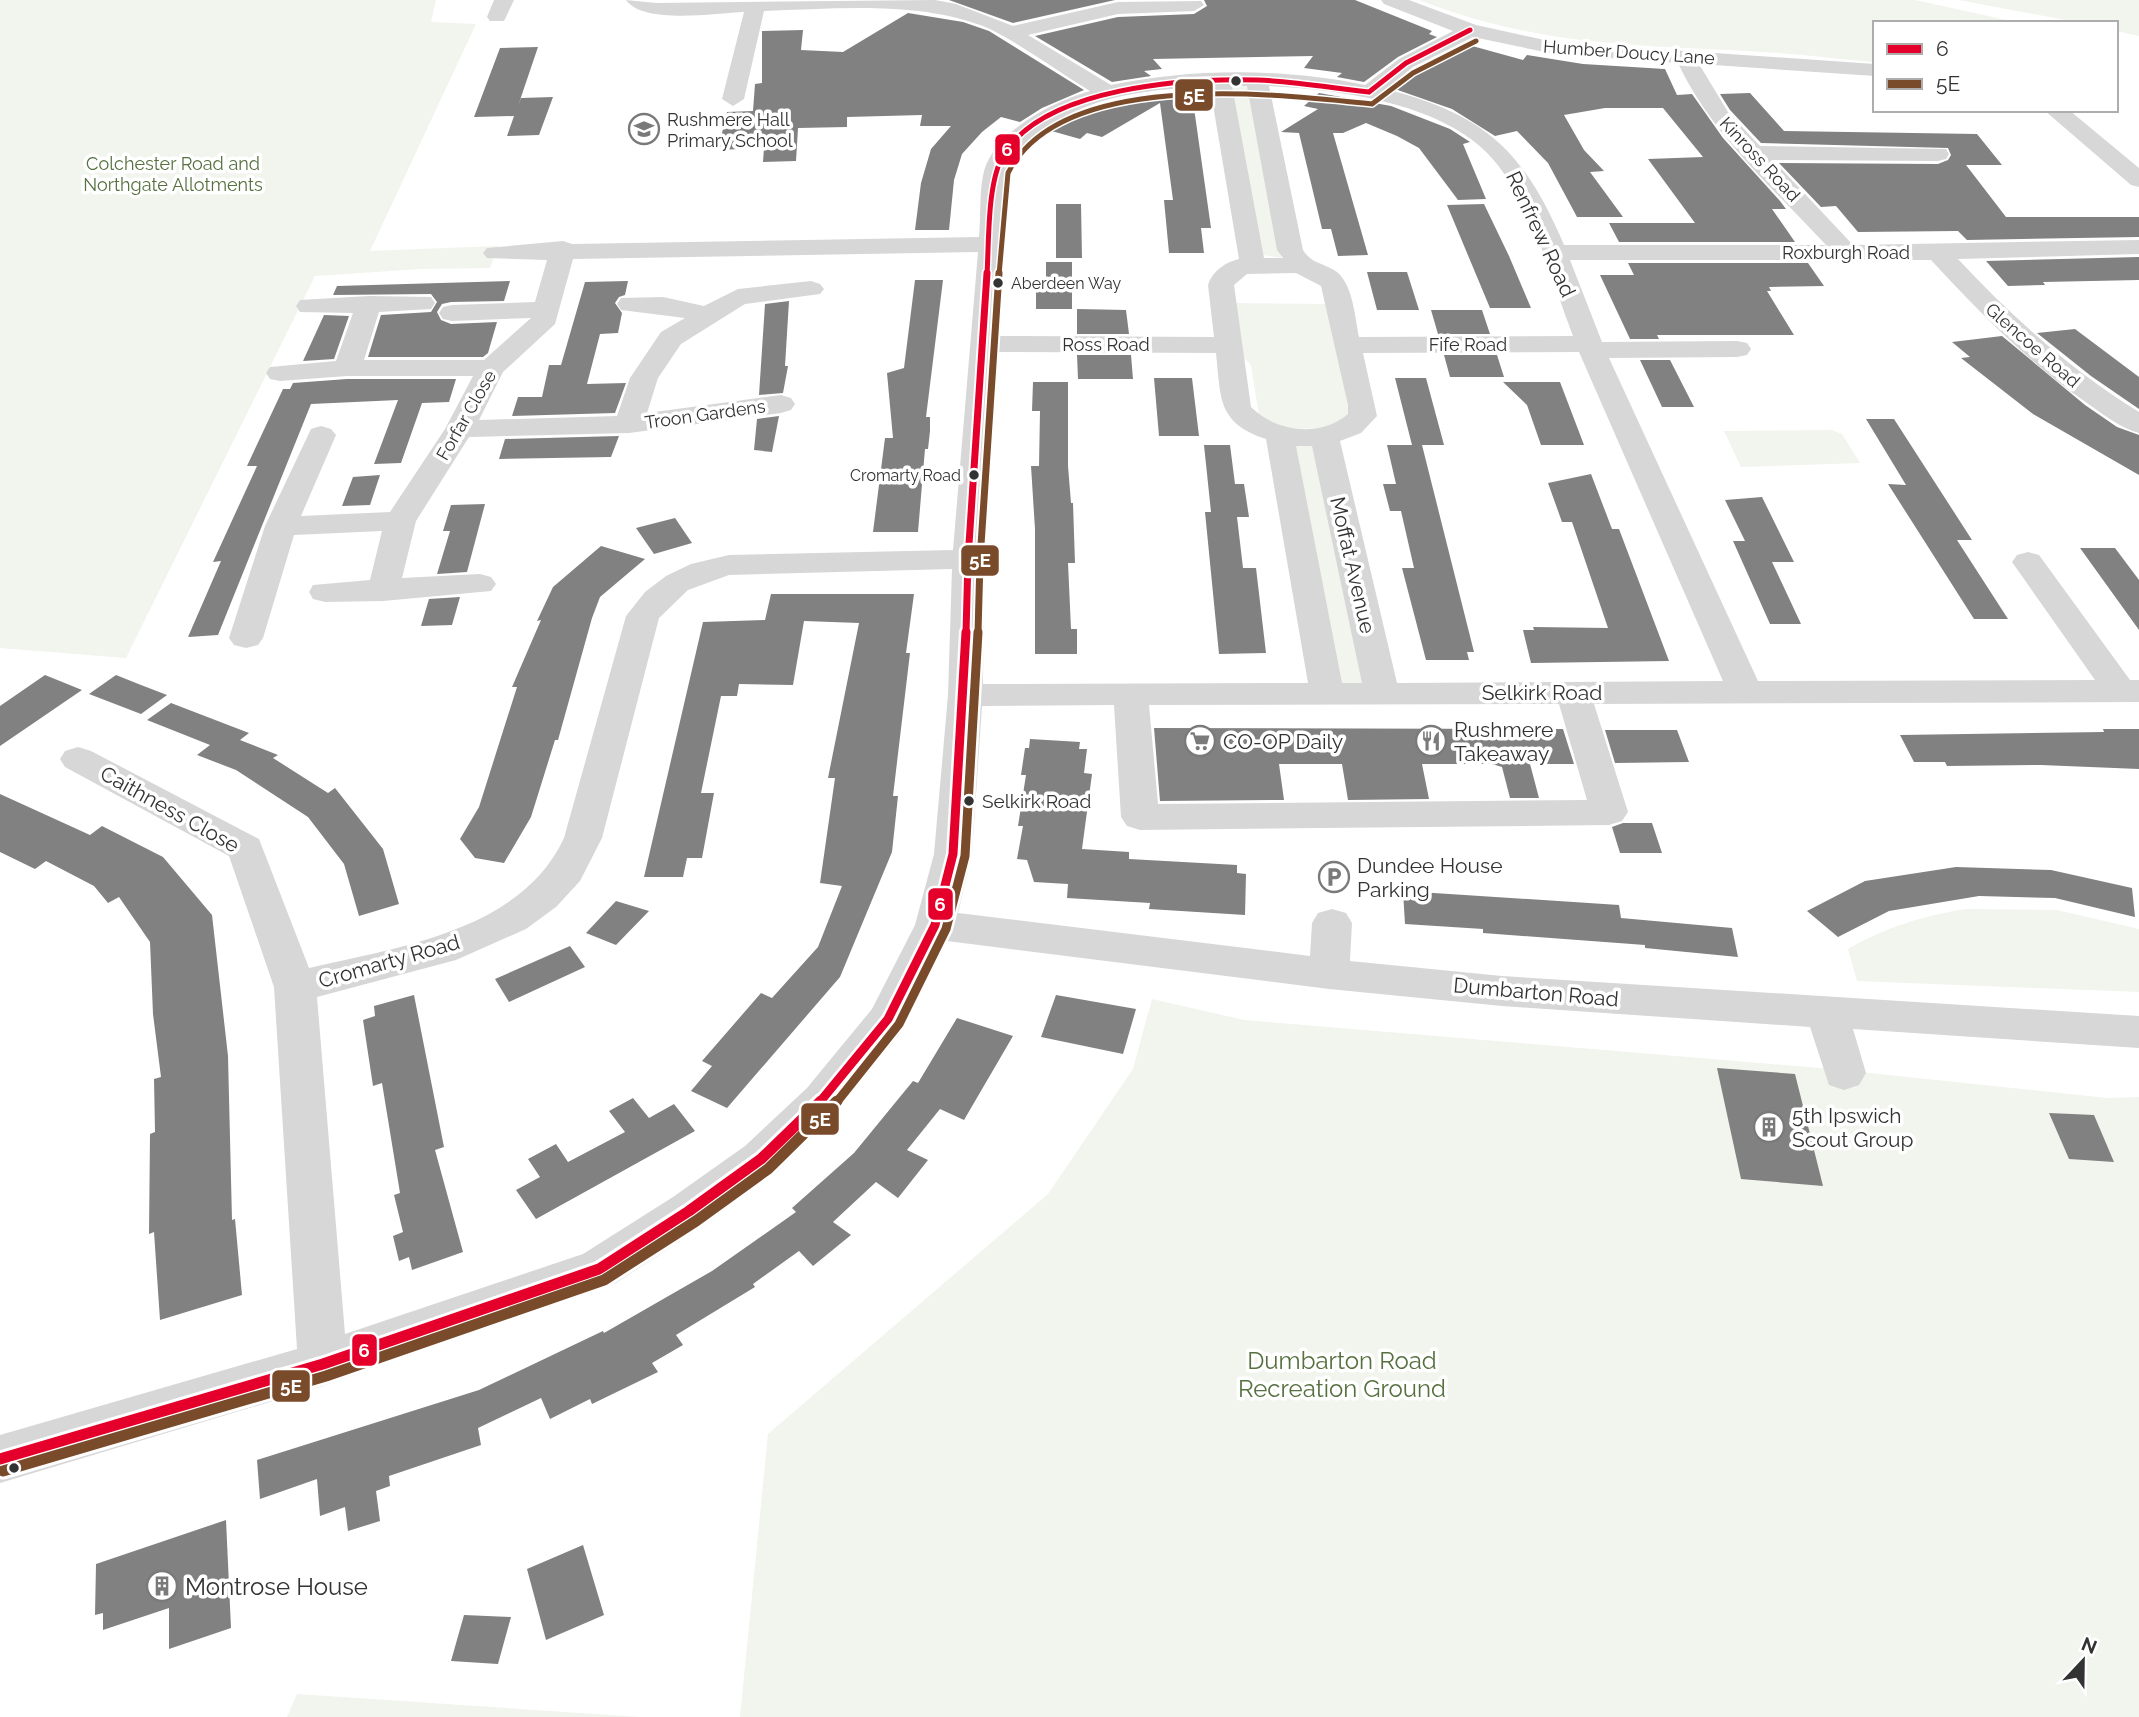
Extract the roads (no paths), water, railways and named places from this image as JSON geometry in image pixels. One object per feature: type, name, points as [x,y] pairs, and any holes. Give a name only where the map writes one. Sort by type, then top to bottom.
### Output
[{"type":"street","points":[[636,0],[642,6],[656,9],[755,5],[922,4],[975,16],[1011,33],[1107,92]]},
{"type":"street","name":"Humber Doucy Lane","points":[[1391,0],[1469,30],[1580,51],[1873,70]]},
{"type":"street","points":[[733,99],[735,80],[741,71],[755,5]]},
{"type":"street","points":[[1011,33],[1118,8],[1194,5]]},
{"type":"street","points":[[1369,92],[1406,63],[1469,30]]},
{"type":"street","name":"Kinross Road","points":[[1686,58],[1714,109],[1846,252]]},
{"type":"street","points":[[1220,79],[1253,265]]},
{"type":"street","name":"Renfrew Road","points":[[0,1459],[323,1364],[485,1311],[599,1269],[761,1159],[822,1100],[888,1019],[935,925],[953,854],[965,695],[968,559],[996,170],[1005,152],[1027,129],[1045,117],[1107,92],[1149,85],[1220,79],[1257,80],[1369,92],[1427,110],[1489,143],[1504,157],[1519,179],[1554,253],[1590,347],[1745,691]]},
{"type":"street","points":[[1257,80],[1290,250],[1300,265]]},
{"type":"street","points":[[2046,112],[2082,130],[2139,180]]},
{"type":"street","points":[[1756,153],[1938,154]]},
{"type":"street","points":[[496,253],[563,249],[989,244]]},
{"type":"street","name":"Roxburgh Road","points":[[1554,253],[1938,252],[2139,247]]},
{"type":"street","name":"Forfar Close","points":[[383,591],[400,521],[460,429],[491,368],[541,324],[563,249]]},
{"type":"street","name":"Glencoe Road","points":[[1938,252],[1985,304],[2065,376],[2139,424]]},
{"type":"street","points":[[1253,265],[1300,265],[1328,276],[1334,286],[1363,416],[1354,426],[1324,436],[1280,436],[1246,422],[1237,409],[1221,285],[1223,278],[1233,270],[1253,265]]},
{"type":"street","name":"Troon Gardens","points":[[629,424],[644,378],[671,338],[738,298],[811,289]]},
{"type":"street","points":[[309,306],[422,303]]},
{"type":"street","points":[[347,368],[369,304]]},
{"type":"street","points":[[630,304],[663,306],[708,315]]},
{"type":"street","points":[[452,313],[546,309]]},
{"type":"street","name":"Ross Road","points":[[984,344],[1228,345]]},
{"type":"street","name":"Fife Road","points":[[1348,345],[1590,347]]},
{"type":"street","points":[[1590,347],[1725,354]]},
{"type":"street","points":[[280,373],[347,368],[491,368]]},
{"type":"street","name":"Troon Gardens","points":[[460,429],[629,424],[781,404]]},
{"type":"street","points":[[706,445],[712,413]]},
{"type":"street","points":[[246,638],[281,526],[321,435]]},
{"type":"street","points":[[1280,436],[1327,694]]},
{"type":"street","name":"Moffat Avenue","points":[[1324,436],[1382,694]]},
{"type":"street","points":[[281,526],[400,521]]},
{"type":"street","name":"Cromarty Road","points":[[295,987],[449,947],[494,928],[535,902],[566,871],[583,838],[643,616],[657,599],[677,583],[702,571],[758,562],[968,559]]},
{"type":"street","name":"Selkirk Road","points":[[2028,562],[2129,691]]},
{"type":"street","points":[[325,592],[480,584]]},
{"type":"street","name":"Selkirk Road","points":[[965,695],[2129,691]]},
{"type":"street","points":[[1130,695],[1140,817],[1609,812],[1573,692]]},
{"type":"street","name":"Caithness Close","points":[[78,759],[245,848],[295,987],[323,1364]]},
{"type":"street","points":[[1329,974],[1332,923]]},
{"type":"street","name":"Dumbarton Road","points":[[935,925],[1329,974],[1502,990],[2139,1032]]},
{"type":"street","points":[[1827,1013],[1844,1073]]},
{"type":"place","name":"Rushmere Hall Primary School","points":[[644,129]]},
{"type":"place","name":"Aberdeen Way","points":[[998,283]]},
{"type":"place","name":"Cromarty Road","points":[[974,475]]},
{"type":"place","name":"CO-OP Daily","points":[[1200,741]]},
{"type":"place","name":"Rushmere Takeaway","points":[[1431,741]]},
{"type":"place","name":"Selkirk Road","points":[[969,801]]},
{"type":"place","name":"Dundee House Parking","points":[[1334,877]]},
{"type":"place","name":"5th Ipswich Scout Group","points":[[1769,1127]]},
{"type":"place","name":"Montrose House","points":[[162,1586]]},
{"type":"park label","name":"Colchester Road and Northgate Allotments","points":[[173,173]]},
{"type":"park label","name":"Dumbarton Road Recreation Ground","points":[[1342,1374]]}]
